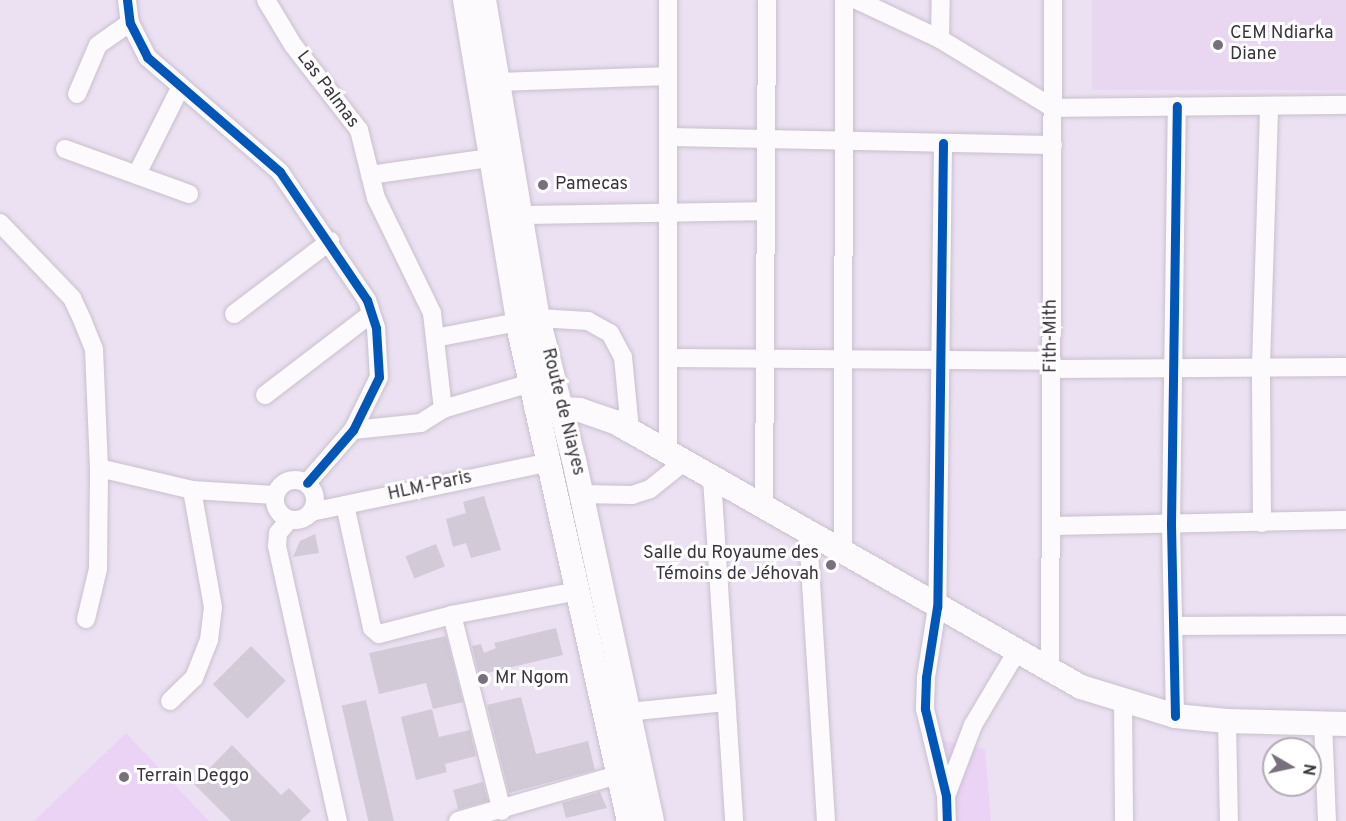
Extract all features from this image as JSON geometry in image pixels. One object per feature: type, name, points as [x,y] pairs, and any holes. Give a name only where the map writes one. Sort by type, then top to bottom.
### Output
[{"type":"main road","name":"Route de Niayes","points":[[465,0],[490,158],[528,320],[560,407],[582,494],[652,821]]},
{"type":"main road","name":"Route de Niayes","points":[[484,0],[499,82],[518,215],[528,320],[530,383],[621,774],[629,821]]},
{"type":"main road","points":[[536,407],[560,407],[591,412],[630,430],[677,455],[764,510],[1050,672],[1123,701],[1175,716],[1227,721],[1340,725]]},
{"type":"street","points":[[127,0],[130,23],[147,57],[279,172],[330,241],[371,314],[381,367],[367,407],[353,430],[307,483]]},
{"type":"street","name":"Las Palmas","points":[[266,0],[292,45],[358,130],[376,198],[432,313],[443,409]]},
{"type":"street","points":[[582,494],[632,495],[650,489],[677,455],[668,358],[668,0]]},
{"type":"street","points":[[764,510],[766,0]]},
{"type":"street","points":[[843,554],[841,360],[844,0]]},
{"type":"street","points":[[858,0],[940,39],[1053,108],[1346,105]]},
{"type":"street","points":[[940,39],[941,0]]},
{"type":"street","name":"Fith-Mith","points":[[1050,672],[1053,0]]},
{"type":"street","points":[[77,94],[98,45],[130,23]]},
{"type":"street","points":[[499,82],[668,76]]},
{"type":"street","points":[[138,172],[180,88]]},
{"type":"street","points":[[1175,716],[1172,524],[1177,106]]},
{"type":"street","points":[[1262,523],[1261,365],[1269,106]]},
{"type":"street","points":[[668,137],[1053,145]]},
{"type":"street","points":[[943,143],[937,608],[926,677],[926,709],[946,796],[947,821]]},
{"type":"street","points":[[65,149],[138,172],[189,194]]},
{"type":"street","points":[[370,175],[490,158]]},
{"type":"street","points":[[518,215],[765,211]]},
{"type":"street","points":[[0,223],[72,298],[94,349],[99,468],[98,569],[86,619]]},
{"type":"street","points":[[234,314],[330,241]]},
{"type":"street","points":[[265,395],[371,314]]},
{"type":"street","points":[[435,338],[528,320],[588,321],[610,333],[623,357],[630,430]]},
{"type":"street","points":[[668,358],[942,360],[1174,367],[1261,365],[1346,367]]},
{"type":"street","points":[[353,430],[421,423],[443,409],[530,383]]},
{"type":"street","name":"HLM-Paris","points":[[311,512],[550,462]]},
{"type":"street","points":[[99,468],[192,490],[274,495]]},
{"type":"street","points":[[712,478],[734,821]]},
{"type":"street","points":[[300,480],[307,483],[315,497],[311,512],[297,520],[289,520],[277,510],[274,495],[284,482],[300,480]]},
{"type":"street","points":[[170,700],[194,678],[209,640],[213,607],[192,490]]},
{"type":"street","points":[[345,505],[375,633],[452,615],[578,591]]},
{"type":"street","points":[[289,520],[278,533],[277,546],[338,821]]},
{"type":"street","points":[[1051,526],[1346,520]]},
{"type":"street","points":[[808,535],[826,821]]},
{"type":"street","points":[[452,615],[502,811]]},
{"type":"street","points":[[1174,626],[1346,626]]},
{"type":"street","points":[[946,796],[973,724],[1016,653]]},
{"type":"street","points":[[1123,701],[1124,821]]},
{"type":"street","points":[[628,712],[726,702]]},
{"type":"street","points":[[1227,721],[1229,821]]},
{"type":"street","points":[[1327,821],[1340,725]]},
{"type":"street","points":[[458,821],[502,811],[621,774]]},
{"type":"shaded area","name":"CEM Ndiarka Diane","points":[[1092,0],[1346,0],[1346,90],[1092,90]]},
{"type":"shaded area","name":"Terrain Deggo","points":[[126,733],[209,821],[34,821]]},
{"type":"shaded area","points":[[935,739],[985,749],[991,821],[942,821]]},
{"type":"building","points":[[484,496],[501,550],[471,558],[466,543],[453,547],[446,519],[466,513],[463,502]]},
{"type":"building","points":[[315,534],[319,553],[293,557],[300,541]]},
{"type":"building","points":[[436,544],[445,566],[414,579],[405,556]]},
{"type":"building","points":[[556,628],[563,655],[479,675],[472,646],[481,644],[484,653],[496,648],[494,643]]},
{"type":"building","points":[[446,636],[463,702],[433,709],[426,683],[379,694],[369,653]]},
{"type":"building","points":[[251,646],[286,681],[247,719],[213,684]]},
{"type":"building","points":[[521,697],[536,754],[588,741],[595,770],[509,793],[487,705]]},
{"type":"building","points":[[366,700],[394,821],[368,821],[342,706]]},
{"type":"building","points":[[432,709],[439,737],[470,730],[476,756],[445,764],[447,772],[416,780],[401,717]]},
{"type":"building","points":[[232,745],[281,795],[289,788],[311,811],[300,821],[231,821],[194,784]]},
{"type":"building","points":[[483,782],[488,801],[458,809],[453,790]]},
{"type":"building","points":[[600,792],[607,808],[566,818],[562,803]]},
{"type":"cycle path","points":[[127,0],[130,23],[147,57],[280,172],[367,300],[376,328],[379,377],[353,430],[307,483]]},
{"type":"cycle path","points":[[1175,716],[1171,524],[1177,106]]},
{"type":"cycle path","points":[[943,143],[937,607],[926,677],[925,709],[946,796],[947,821]]},
{"type":"place","name":"CEM Ndiarka Diane","points":[[1218,45]]},
{"type":"place","name":"Pamecas","points":[[543,185]]},
{"type":"place","name":"Salle du Royaume des Témoins de Jéhovah","points":[[831,565]]},
{"type":"place","name":"Mr Ngom","points":[[483,679]]},
{"type":"place","name":"Terrain Deggo","points":[[124,777]]}]
